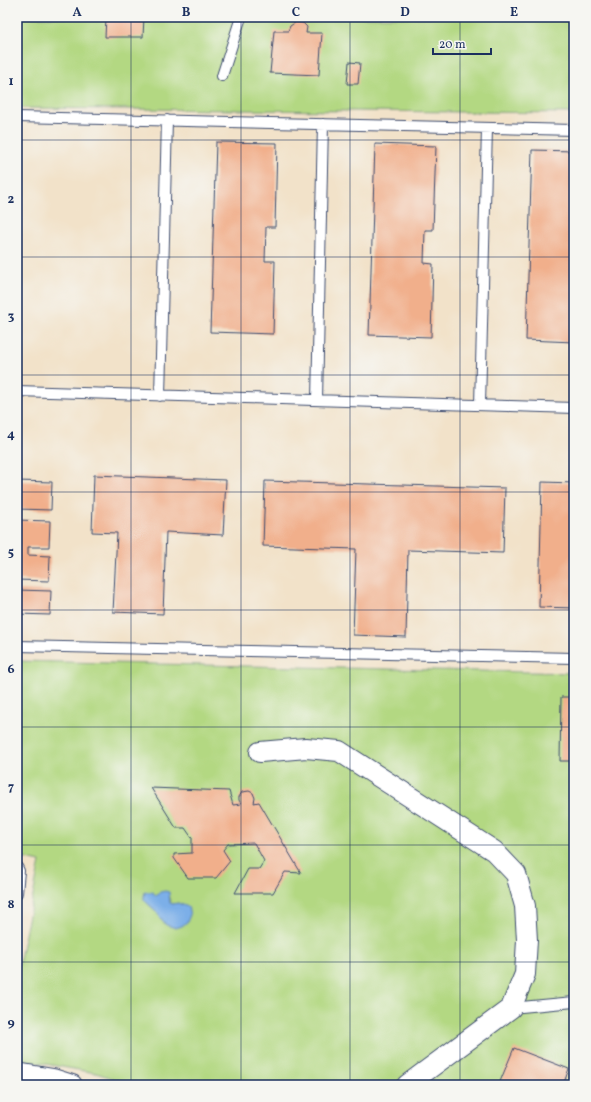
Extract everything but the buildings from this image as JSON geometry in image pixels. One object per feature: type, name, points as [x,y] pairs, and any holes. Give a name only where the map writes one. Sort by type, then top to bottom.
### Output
[{"type":"street","points":[[260,752],[306,748],[339,751],[494,851],[516,874],[525,906],[527,940],[525,974],[511,1008],[407,1085]]},
{"type":"street","points":[[17,1073],[53,1079],[72,1085]]},
{"type":"lane","points":[[222,76],[241,17]]},
{"type":"lane","points":[[17,117],[574,130]]},
{"type":"lane","points":[[160,396],[167,120]]},
{"type":"lane","points":[[317,400],[323,124]]},
{"type":"lane","points":[[480,405],[488,128]]},
{"type":"lane","points":[[17,391],[574,408]]},
{"type":"lane","points":[[17,646],[574,658]]},
{"type":"lane","points":[[17,867],[19,871],[17,893]]},
{"type":"lane","points":[[511,1008],[574,1002]]},
{"type":"green space","points":[[17,17],[574,17],[574,113],[17,108]]},
{"type":"green space","points":[[17,661],[574,673],[574,1085],[135,1085],[96,1073],[23,1060],[17,1057],[17,973],[40,862],[17,857]],"holes":[[[156,896],[170,897],[170,903],[178,903],[166,925],[155,910],[144,900]]]},
{"type":"water","points":[[145,892],[153,892],[156,896],[160,892],[169,892],[170,903],[178,903],[188,907],[190,915],[187,922],[182,926],[176,928],[166,925],[155,910],[144,900]]}]
